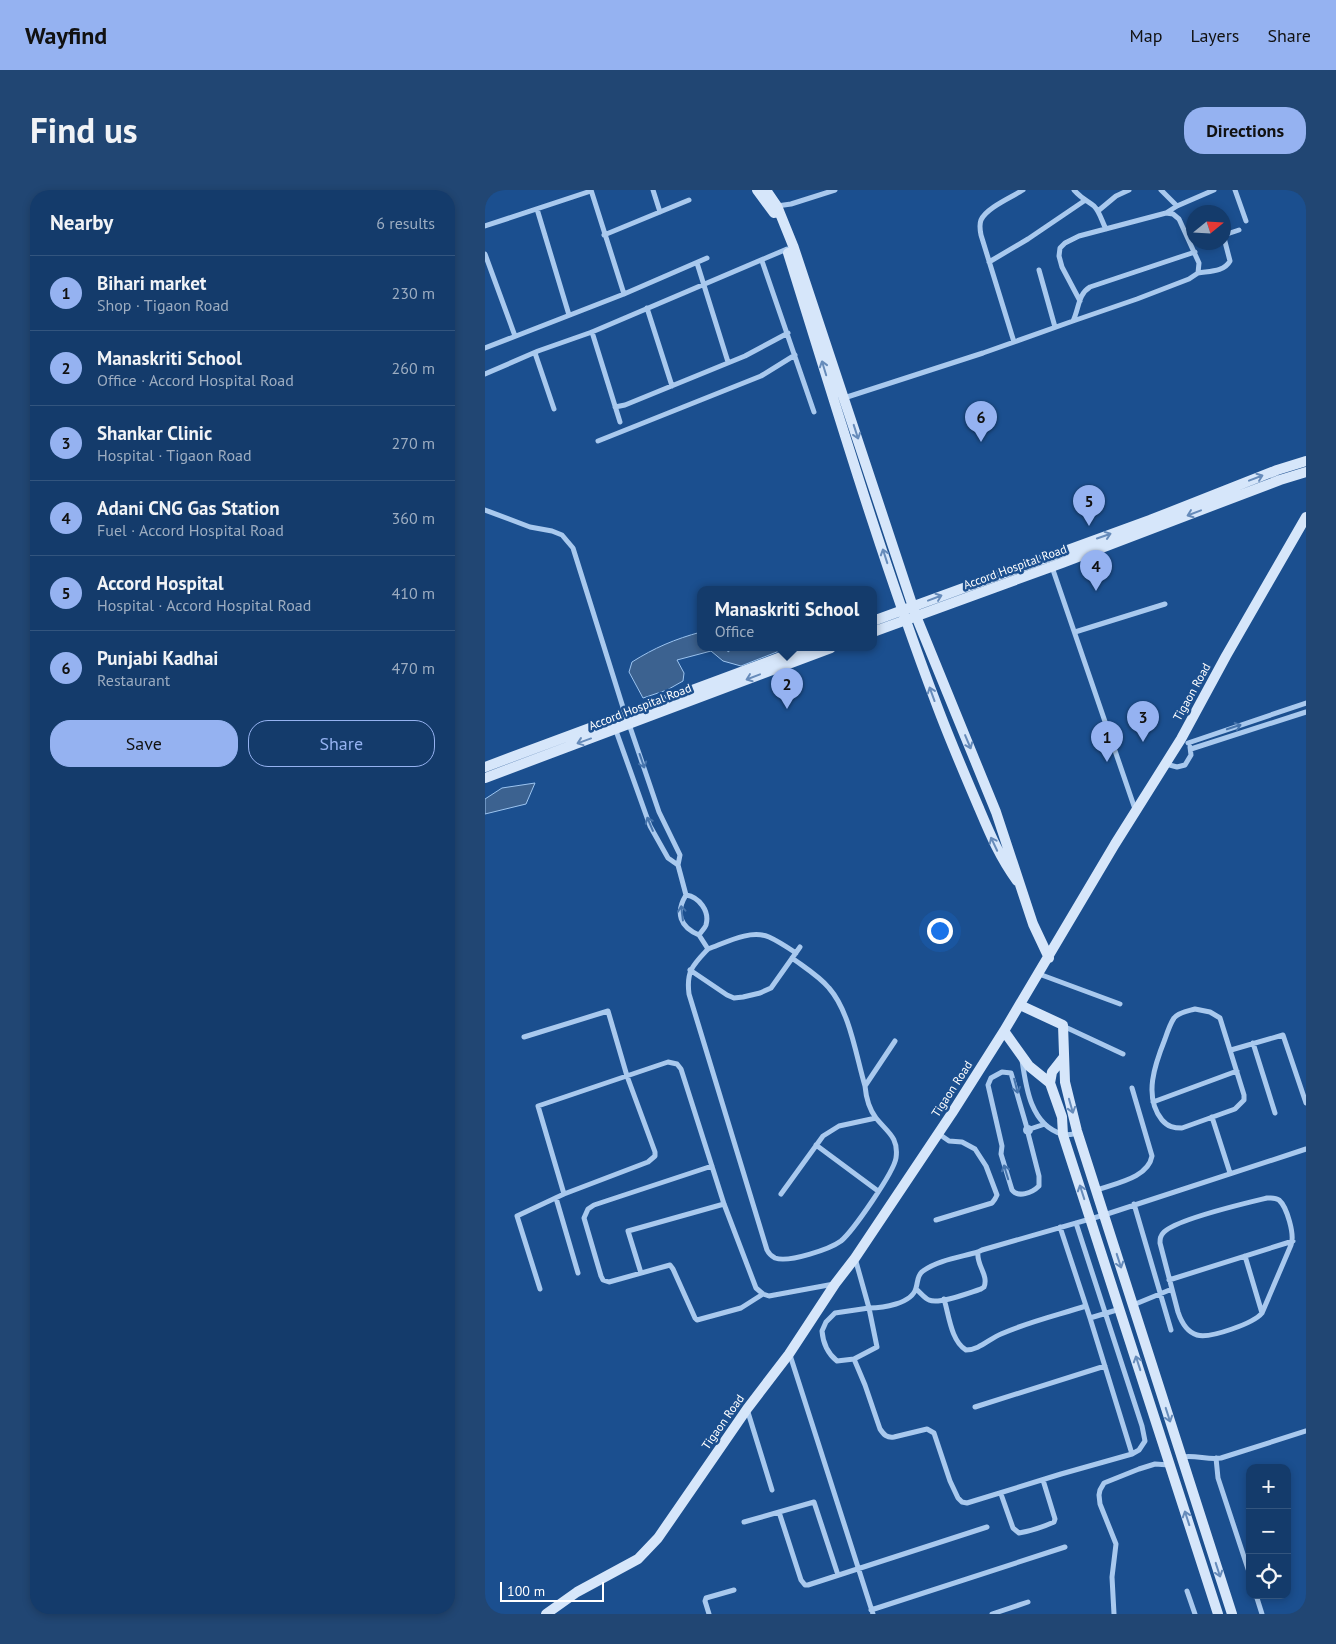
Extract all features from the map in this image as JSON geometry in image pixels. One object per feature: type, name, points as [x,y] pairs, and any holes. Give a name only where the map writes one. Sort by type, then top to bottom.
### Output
[{"type":"street","points":[[653,190],[660,212]]},
{"type":"street","points":[[757,190],[775,214],[839,399],[952,746],[992,840],[1007,868],[1020,885]]},
{"type":"street","points":[[766,190],[777,206],[793,248],[839,399]]},
{"type":"street","points":[[777,206],[791,204],[835,190]]},
{"type":"street","points":[[1014,342],[981,236],[981,220],[987,212],[1023,190]]},
{"type":"street","points":[[1074,190],[1084,201],[1098,211],[1106,229]]},
{"type":"street","points":[[1098,211],[1116,196],[1129,190]]},
{"type":"street","points":[[1161,190],[1177,206]]},
{"type":"street","points":[[1080,301],[1062,267],[1059,256],[1060,248],[1065,243],[1079,236],[1166,213],[1213,190]]},
{"type":"street","points":[[1235,190],[1245,221]]},
{"type":"street","points":[[485,226],[591,191],[624,294]]},
{"type":"street","points":[[604,235],[689,200]]},
{"type":"street","points":[[989,262],[1028,239],[1084,201]]},
{"type":"street","points":[[537,209],[569,315]]},
{"type":"street","points":[[1166,213],[1173,214],[1179,218],[1199,263],[1198,273]]},
{"type":"street","points":[[839,399],[1014,342],[1137,299],[1189,279],[1198,273],[1229,265],[1230,262],[1224,238],[1227,234],[1239,230]]},
{"type":"street","points":[[485,374],[592,332],[787,250]]},
{"type":"street","points":[[1073,321],[1085,290],[1090,287],[1195,252]]},
{"type":"street","points":[[485,254],[515,336]]},
{"type":"street","points":[[485,348],[624,294],[707,258]]},
{"type":"street","points":[[762,261],[814,412]]},
{"type":"street","points":[[697,263],[728,362]]},
{"type":"street","points":[[1039,270],[1055,327]]},
{"type":"street","points":[[647,308],[672,386]]},
{"type":"street","points":[[592,332],[620,422]]},
{"type":"street","points":[[615,407],[672,386],[788,333]]},
{"type":"street","points":[[535,353],[554,409]]},
{"type":"street","points":[[598,441],[761,376],[795,355]]},
{"type":"street","points":[[877,620],[909,613],[1277,470],[1306,461]]},
{"type":"street","name":"Accord Hospital Road","points":[[877,630],[909,613],[1052,566],[1280,480],[1306,472]]},
{"type":"street","points":[[485,510],[530,527],[552,531],[562,536],[573,548],[627,720],[659,812],[680,856],[678,865],[686,895],[681,903],[680,912],[683,924],[689,931],[699,935],[708,949]]},
{"type":"street","name":"Tigaon Road","points":[[547,1614],[577,1592],[638,1559],[657,1538],[747,1409],[789,1354],[835,1284],[855,1258],[1004,1032],[1136,812],[1166,764],[1184,741],[1226,656],[1306,517]]},
{"type":"street","points":[[1052,566],[1136,812]]},
{"type":"street","points":[[1075,632],[1165,604]]},
{"type":"street","points":[[909,613],[997,812],[1038,937],[1049,958]]},
{"type":"street","points":[[627,720],[798,651]]},
{"type":"street","name":"Accord Hospital Road","points":[[485,778],[627,720],[822,651]]},
{"type":"street","points":[[1166,764],[1177,767],[1185,764],[1191,755],[1191,749],[1184,741],[1306,703]]},
{"type":"street","points":[[1191,749],[1306,712]]},
{"type":"street","points":[[485,767],[614,725],[650,826],[668,858],[678,865]]},
{"type":"street","points":[[686,895],[693,896],[700,901],[705,910],[706,926],[699,935]]},
{"type":"street","points":[[690,970],[727,995],[738,998],[760,993],[771,988],[792,958],[798,950],[767,936],[756,935],[735,939],[708,949],[690,970],[687,980],[689,994],[769,1254],[781,1259],[790,1258],[830,1247],[842,1240],[859,1219],[894,1165],[896,1153],[893,1138],[888,1129],[876,1118],[869,1106],[848,1028],[838,1002],[828,987],[792,958]]},
{"type":"street","points":[[1039,974],[1120,1004]]},
{"type":"street","points":[[1020,1005],[1123,1054]]},
{"type":"street","points":[[1195,1009],[1210,1012],[1221,1018],[1231,1050],[1244,1100],[1235,1109],[1183,1128],[1175,1128],[1164,1123],[1157,1114],[1153,1102],[1152,1084],[1160,1053],[1175,1017],[1181,1012],[1195,1009]]},
{"type":"street","points":[[525,1037],[608,1011],[627,1076],[655,1152],[655,1156],[648,1162],[564,1194],[517,1216],[540,1289]]},
{"type":"street","points":[[1063,1025],[1065,1082],[1077,1133],[1097,1190],[1232,1614]]},
{"type":"street","points":[[1004,1032],[1029,1066],[1050,1083]]},
{"type":"street","points":[[1231,1050],[1283,1036],[1306,1103]]},
{"type":"street","points":[[865,1086],[895,1041]]},
{"type":"street","points":[[1253,1043],[1275,1113]]},
{"type":"street","points":[[1021,1057],[1032,1103],[1039,1118],[1063,1135],[1077,1133]]},
{"type":"street","points":[[1063,1058],[1052,1072],[1050,1083],[1062,1117],[1063,1135],[1218,1614]]},
{"type":"street","points":[[564,1194],[538,1106],[668,1062],[677,1064],[681,1069],[724,1204],[756,1288],[769,1296],[835,1284]]},
{"type":"street","points":[[1153,1102],[1237,1071]]},
{"type":"street","points":[[1002,1072],[1011,1073],[1028,1130],[1039,1182],[1037,1188],[1019,1195],[1012,1190],[1001,1154],[1002,1146],[988,1085],[991,1078],[1002,1072]]},
{"type":"street","points":[[1097,1190],[1137,1175],[1147,1169],[1151,1163],[1152,1156],[1132,1088]]},
{"type":"street","points":[[1212,1117],[1230,1173]]},
{"type":"street","points":[[781,1194],[823,1136],[839,1126],[876,1118]]},
{"type":"street","points":[[1028,1130],[1045,1124]]},
{"type":"street","points":[[936,1220],[991,1203],[997,1195],[986,1166],[975,1149],[962,1142],[949,1140],[938,1133]]},
{"type":"street","points":[[816,1145],[878,1190]]},
{"type":"street","points":[[855,1258],[869,1308],[877,1348],[854,1359],[837,1361],[831,1356],[823,1339],[822,1331],[826,1322],[835,1313],[869,1308],[882,1307],[909,1298],[916,1289],[922,1271],[932,1266],[1104,1215],[1306,1149]]},
{"type":"street","points":[[712,1166],[594,1205],[587,1209],[584,1218],[603,1280],[609,1282],[667,1264],[671,1266],[697,1320],[741,1308],[763,1294]]},
{"type":"street","points":[[556,1198],[579,1273]]},
{"type":"street","points":[[1267,1198],[1275,1198],[1282,1204],[1293,1233],[1293,1241],[1262,1313],[1256,1319],[1242,1326],[1210,1335],[1201,1336],[1195,1334],[1182,1321],[1169,1280],[1160,1243],[1161,1236],[1165,1231],[1218,1211],[1267,1198]]},
{"type":"street","points":[[641,1273],[628,1231],[724,1204]]},
{"type":"street","points":[[1134,1204],[1171,1330]]},
{"type":"street","points":[[854,1359],[865,1384],[880,1429],[884,1435],[894,1438],[913,1431],[931,1430],[939,1444],[957,1498],[962,1502],[967,1503],[1001,1494],[1132,1454],[1144,1446],[1145,1436],[1076,1223]]},
{"type":"street","points":[[1060,1227],[1132,1454]]},
{"type":"street","points":[[1169,1280],[1293,1241]]},
{"type":"street","points":[[916,1289],[928,1300],[933,1301],[944,1300],[985,1287],[986,1281],[979,1263],[978,1252]]},
{"type":"street","points":[[1245,1256],[1262,1313]]},
{"type":"street","points":[[1133,1305],[1171,1289]]},
{"type":"street","points":[[944,1300],[955,1336],[961,1348],[966,1350],[975,1348],[993,1337],[1010,1330],[1086,1306]]},
{"type":"street","points":[[1090,1318],[1120,1309]]},
{"type":"street","points":[[789,1354],[872,1612],[1065,1547]]},
{"type":"street","points":[[975,1407],[1105,1366]]},
{"type":"street","points":[[747,1409],[772,1490]]},
{"type":"street","points":[[1181,1457],[1216,1458],[1306,1431]]},
{"type":"street","points":[[1216,1458],[1218,1478],[1246,1563]]},
{"type":"street","points":[[1114,1614],[1112,1577],[1116,1544],[1100,1504],[1100,1490],[1105,1483],[1139,1469],[1155,1464],[1170,1465]]},
{"type":"street","points":[[1001,1494],[1013,1528],[1019,1533],[1026,1532],[1054,1522],[1055,1519],[1043,1480]]},
{"type":"street","points":[[744,1522],[814,1502],[838,1575]]},
{"type":"street","points":[[779,1512],[803,1583],[808,1585],[987,1527]]},
{"type":"street","points":[[709,1614],[706,1598],[734,1590]]},
{"type":"street","points":[[1187,1591],[1195,1614]]},
{"type":"street","points":[[1257,1599],[1262,1614]]},
{"type":"street","points":[[992,1614],[1028,1602]]},
{"type":"water","points":[[697,633],[697,651],[711,651],[677,660],[684,673],[683,681],[667,690],[643,698],[629,672],[632,662],[648,652]]},
{"type":"water","points":[[711,651],[779,651],[741,666],[723,661]]},
{"type":"water","points":[[535,783],[526,804],[485,814],[485,799],[502,788]]},
{"type":"place","name":"Punjabi Kadhai","points":[[981,442]]},
{"type":"place","name":"Accord Hospital","points":[[1089,526]]},
{"type":"place","name":"Adani CNG Gas Station","points":[[1096,591]]},
{"type":"place","name":"Manaskriti School","points":[[787,709]]},
{"type":"place","name":"Shankar Clinic","points":[[1143,742]]},
{"type":"place","name":"Bihari market","points":[[1107,762]]}]
